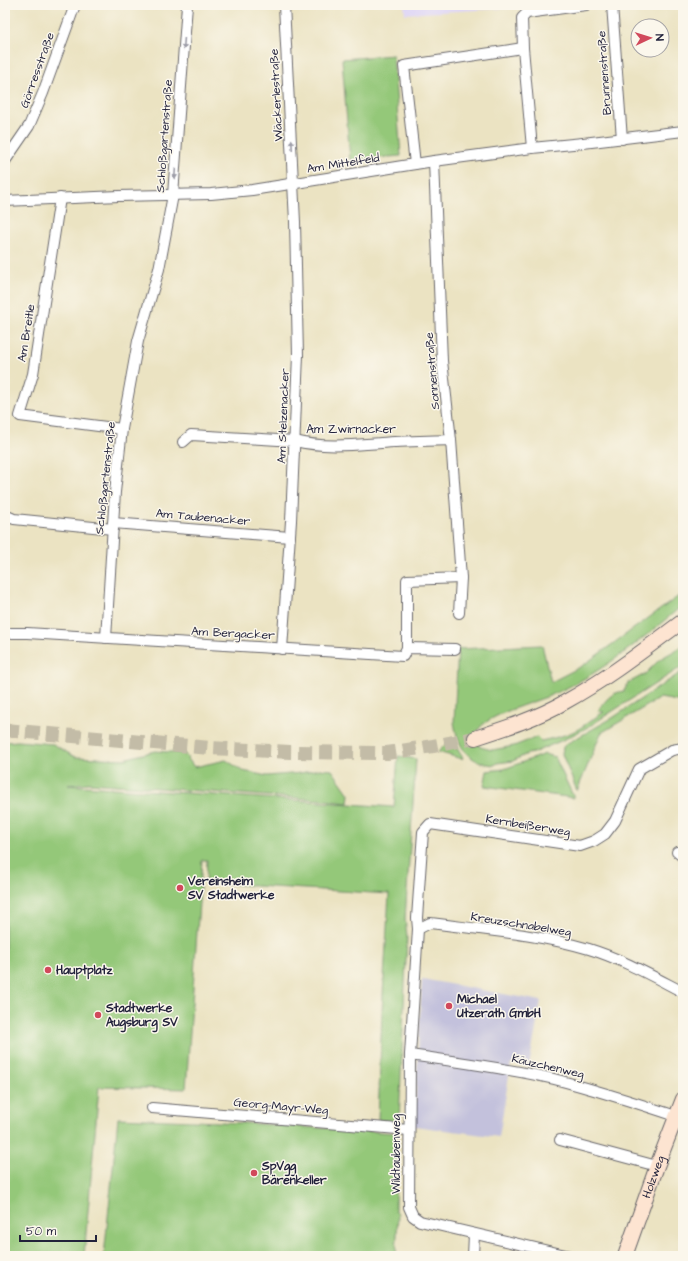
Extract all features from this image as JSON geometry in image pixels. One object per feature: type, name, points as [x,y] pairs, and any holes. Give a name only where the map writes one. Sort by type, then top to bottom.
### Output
[{"type":"main road","points":[[475,738],[533,718],[566,702],[614,672],[683,621]]},
{"type":"main road","name":"Holzweg","points":[[625,1256],[657,1166],[680,1117],[683,1099]]},
{"type":"street","name":"Görresstraße","points":[[5,161],[29,126],[75,5]]},
{"type":"street","name":"Schloßgartenstraße","points":[[106,638],[113,526],[122,429],[142,322],[159,269],[173,195],[187,5]]},
{"type":"street","name":"Wäckerlestraße","points":[[284,5],[293,184]]},
{"type":"street","points":[[532,148],[522,18],[528,13],[586,5]]},
{"type":"street","name":"Brunnenstraße","points":[[612,5],[622,139]]},
{"type":"street","points":[[415,164],[404,66],[524,48]]},
{"type":"street","name":"Am Mittelfeld","points":[[5,201],[210,194],[252,190],[434,161],[683,131]]},
{"type":"street","name":"Sonnenstraße","points":[[434,161],[442,361],[451,440],[461,578],[459,613]]},
{"type":"street","name":"Am Stelzenacker","points":[[282,649],[290,537],[298,354],[298,289],[293,184]]},
{"type":"street","name":"Am Breitle","points":[[60,198],[33,374],[20,416],[122,429]]},
{"type":"street","name":"Am Zwirnacker","points":[[183,442],[191,435],[295,441],[309,445],[451,440]]},
{"type":"street","name":"Am Taubenacker","points":[[5,516],[14,519],[290,537]]},
{"type":"street","points":[[408,648],[407,580],[461,578]]},
{"type":"street","name":"Am Bergacker","points":[[5,633],[403,656],[408,648],[455,649]]},
{"type":"street","name":"Kernbeißerweg","points":[[418,929],[417,918],[423,832],[430,824],[580,846],[594,841],[605,834],[615,821],[639,769],[672,750],[683,748]]},
{"type":"street","name":"Kreuzschnabelweg","points":[[418,929],[430,923],[554,940],[589,949],[616,959],[683,992]]},
{"type":"street","name":"Wildtaubenweg","points":[[418,929],[410,1055],[409,1207],[413,1216],[420,1221],[570,1256]]},
{"type":"street","name":"Käuzchenweg","points":[[410,1055],[490,1066],[553,1079],[597,1090],[680,1117]]},
{"type":"street","name":"Georg-Mayr-Weg","points":[[152,1108],[409,1130]]},
{"type":"street","points":[[560,1140],[657,1166]]},
{"type":"street","points":[[473,1256],[474,1234]]},
{"type":"shaded area","points":[[404,5],[536,5],[513,8],[405,14]]},
{"type":"shaded area","points":[[422,979],[541,1001],[529,1066],[511,1063],[499,1137],[414,1126]]},
{"type":"green space","points":[[393,55],[401,156],[350,160],[342,59]]},
{"type":"green space","points":[[683,593],[683,605],[619,656],[586,678],[568,687],[490,719],[478,730],[475,738],[480,747],[492,750],[514,746],[537,737],[541,741],[566,734],[580,728],[604,712],[598,711],[612,695],[624,691],[628,683],[645,674],[660,659],[683,646],[683,666],[588,727],[565,739],[513,761],[497,763],[495,765],[486,764],[471,757],[462,747],[458,739],[454,722],[458,649],[542,645],[551,682],[582,666]]},
{"type":"green space","points":[[683,671],[683,702],[660,698],[601,733],[577,791],[562,754],[563,747],[614,717]]},
{"type":"green space","points":[[451,739],[463,758],[462,759],[438,752]]},
{"type":"green space","name":"Stadtwerke Augsburg SV","points":[[18,741],[53,744],[75,757],[124,759],[155,751],[184,753],[194,767],[226,760],[243,771],[267,776],[301,773],[319,769],[332,770],[349,794],[348,803],[89,783],[68,785],[394,807],[398,756],[416,759],[405,919],[407,936],[399,1121],[378,1120],[382,1011],[389,894],[206,883],[207,860],[202,860],[186,1089],[99,1087],[84,1256],[5,1256],[5,742]]},
{"type":"green space","points":[[545,754],[555,757],[574,798],[484,786],[487,771],[504,769]]},
{"type":"green space","name":"SpVgg Bärenkeller","points":[[118,1118],[244,1123],[396,1133],[395,1212],[398,1213],[396,1256],[104,1256]]},
{"type":"tunnel","points":[[5,730],[211,748],[290,752],[387,753],[475,738]]},
{"type":"place","name":"Vereinsheim SV Stadtwerke","points":[[180,888]]},
{"type":"place","name":"Hauptplatz","points":[[48,970]]},
{"type":"place","name":"Michael Utzerath GmbH","points":[[449,1006]]},
{"type":"place","name":"Stadtwerke Augsburg SV","points":[[98,1015]]},
{"type":"place","name":"SpVgg Bärenkeller","points":[[254,1173]]}]
